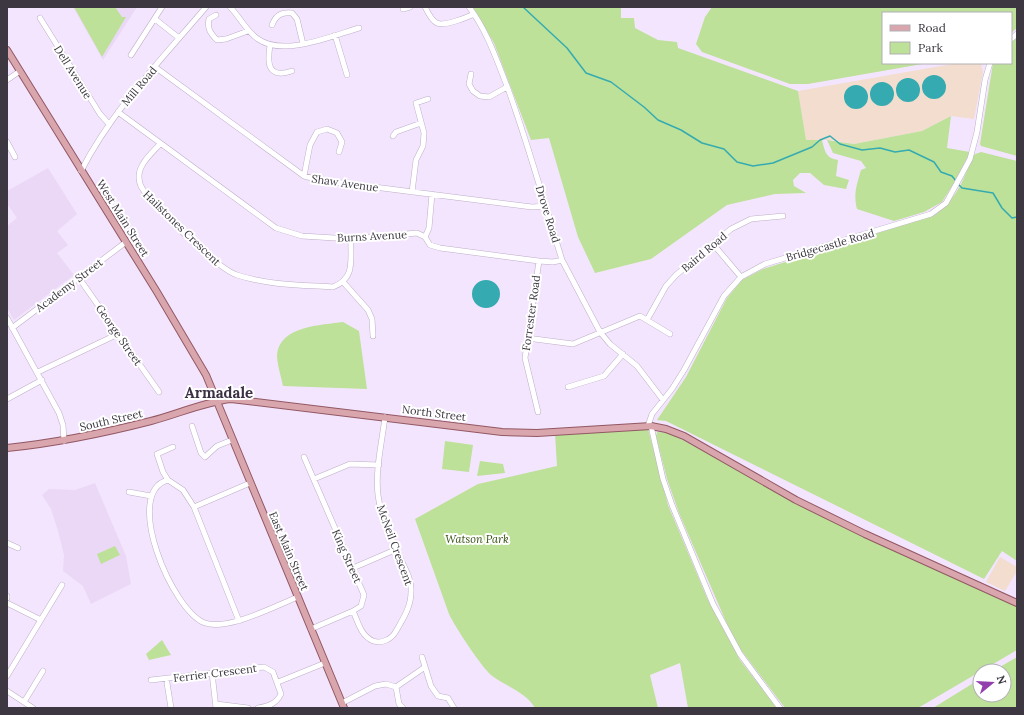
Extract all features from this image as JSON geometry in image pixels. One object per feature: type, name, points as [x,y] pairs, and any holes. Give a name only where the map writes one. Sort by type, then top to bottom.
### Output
[{"type":"main road","name":"West Main Street","points":[[7,50],[126,242],[206,375],[216,401]]},
{"type":"main road","name":"North Street","points":[[216,401],[231,399],[502,432],[537,433],[650,426],[666,429],[684,436],[803,503],[865,534],[1017,603]]},
{"type":"main road","name":"East Main Street","points":[[216,401],[343,705]]},
{"type":"main road","name":"South Street","points":[[7,448],[64,441],[148,422],[216,401]]},
{"type":"street","points":[[131,55],[162,7]]},
{"type":"street","name":"Mill Road","points":[[81,171],[109,124],[135,89],[206,7]]},
{"type":"street","points":[[230,7],[248,31],[259,40],[270,44],[288,46],[303,44],[359,28]]},
{"type":"street","points":[[403,9],[410,7]]},
{"type":"street","points":[[425,7],[430,18],[436,23],[443,25],[474,14]]},
{"type":"street","name":"Drove Road","points":[[469,7],[493,50],[517,112],[562,260],[600,332],[610,344],[637,366],[663,400]]},
{"type":"street","points":[[272,25],[274,18],[279,14],[292,13],[297,20],[303,44]]},
{"type":"street","points":[[216,15],[209,19],[208,26],[211,34],[217,40],[226,39],[248,31]]},
{"type":"street","name":"Dell Avenue","points":[[40,18],[100,114],[109,124]]},
{"type":"street","points":[[155,19],[180,38]]},
{"type":"street","points":[[335,35],[347,75]]},
{"type":"street","points":[[270,44],[268,59],[271,69],[276,74],[283,74],[292,71]]},
{"type":"street","name":"Bridgecastle Road","points":[[650,426],[652,414],[684,370],[724,296],[741,278],[765,264],[931,214],[946,203],[970,159],[977,132],[984,80],[990,64]]},
{"type":"street","name":"Shaw Avenue","points":[[155,67],[304,176],[318,180],[532,207],[546,206]]},
{"type":"street","points":[[7,80],[20,71]]},
{"type":"street","points":[[471,74],[469,84],[473,91],[480,96],[489,97],[507,86]]},
{"type":"street","points":[[412,192],[416,160],[423,146],[424,133],[416,103],[428,100]]},
{"type":"street","name":"Burns Avenue","points":[[118,112],[276,228],[302,236],[351,239],[417,233],[425,237],[430,245],[440,248],[539,261],[553,262],[562,260]]},
{"type":"street","points":[[393,136],[396,132],[421,124]]},
{"type":"street","points":[[304,176],[310,145],[317,132],[327,129],[337,133],[342,142],[338,152]]},
{"type":"street","points":[[7,142],[15,157]]},
{"type":"street","name":"Hailstones Crescent","points":[[160,144],[142,165],[139,174],[140,187],[151,200],[216,263],[235,275],[260,282],[334,287],[344,283]]},
{"type":"street","points":[[425,237],[429,228],[432,194]]},
{"type":"street","name":"Baird Road","points":[[647,320],[666,286],[676,275],[740,223],[751,219],[783,216]]},
{"type":"street","points":[[351,239],[350,275],[344,283],[368,310],[372,319],[373,336]]},
{"type":"street","name":"Academy Street","points":[[12,328],[126,242]]},
{"type":"street","points":[[713,244],[741,278]]},
{"type":"street","name":"Forrester Road","points":[[538,412],[525,358],[539,261]]},
{"type":"street","name":"George Street","points":[[79,278],[159,392]]},
{"type":"street","points":[[527,338],[574,344],[640,316],[670,334]]},
{"type":"street","points":[[7,318],[60,414],[64,441]]},
{"type":"street","points":[[38,372],[118,334]]},
{"type":"street","points":[[568,387],[604,376],[623,354]]},
{"type":"street","points":[[7,399],[42,380]]},
{"type":"street","name":"McNeil Crescent","points":[[354,611],[363,633],[369,639],[380,642],[394,635],[408,610],[411,592],[410,579],[380,506],[377,486],[385,417]]},
{"type":"street","points":[[192,426],[201,453],[205,457],[213,448],[232,440]]},
{"type":"street","points":[[650,426],[663,479],[672,505],[713,604],[740,654],[780,708]]},
{"type":"street","points":[[173,447],[157,454],[163,472],[168,480],[183,490],[194,507],[239,621]]},
{"type":"street","name":"King Street","points":[[304,456],[364,595],[361,606],[354,611]]},
{"type":"street","points":[[314,479],[350,464],[379,465]]},
{"type":"street","points":[[168,480],[157,487],[151,496],[149,513],[152,531],[164,570],[173,590],[194,616],[205,623],[225,624],[239,621],[298,597]]},
{"type":"street","points":[[194,507],[250,483]]},
{"type":"street","points":[[129,492],[151,496]]},
{"type":"street","points":[[7,543],[18,548]]},
{"type":"street","points":[[353,568],[397,549]]},
{"type":"street","points":[[7,676],[42,620],[62,584]]},
{"type":"street","points":[[7,603],[42,620]]},
{"type":"street","points":[[311,629],[354,611]]},
{"type":"street","points":[[422,657],[431,686],[438,696],[448,698],[454,708]]},
{"type":"street","points":[[258,708],[278,702],[281,694],[278,682],[325,662]]},
{"type":"street","name":"Ferrier Crescent","points":[[151,680],[264,667],[273,672],[278,682]]},
{"type":"street","points":[[396,687],[424,667]]},
{"type":"street","points":[[24,702],[43,671]]},
{"type":"street","points":[[212,673],[216,706],[248,708]]},
{"type":"street","points":[[167,683],[171,708]]},
{"type":"street","points":[[343,705],[375,686],[386,684],[396,687]]},
{"type":"street","points":[[396,687],[399,704],[403,708]]},
{"type":"street","points":[[7,691],[33,708]]},
{"type":"shaded area","points":[[73,7],[137,7],[103,60]]},
{"type":"shaded area","points":[[952,64],[981,64],[983,72],[974,119],[951,116],[922,131],[854,144],[832,140],[806,140],[798,91]]},
{"type":"shaded area","points":[[934,75],[943,78],[946,87],[943,96],[934,99],[925,96],[922,87],[925,78]]},
{"type":"shaded area","points":[[908,78],[917,81],[920,90],[917,99],[908,102],[899,99],[896,90],[899,81]]},
{"type":"shaded area","points":[[882,82],[891,85],[894,94],[891,103],[882,106],[873,103],[870,94],[873,85]]},
{"type":"shaded area","points":[[856,85],[865,88],[868,97],[865,106],[856,109],[847,106],[844,97],[847,88]]},
{"type":"shaded area","points":[[48,168],[77,214],[57,231],[68,245],[57,253],[74,275],[14,320],[7,308],[7,226],[17,218],[7,204],[7,191]]},
{"type":"shaded area","points":[[486,280],[496,284],[500,294],[496,304],[486,308],[476,304],[472,294],[476,284]]},
{"type":"shaded area","points":[[95,483],[126,556],[131,584],[91,604],[83,586],[63,571],[64,555],[58,531],[51,509],[42,495],[49,489],[75,490]]},
{"type":"shaded area","points":[[1000,557],[1017,567],[1017,571],[1005,591],[986,582]]},
{"type":"green space","points":[[74,7],[115,7],[122,17],[126,17],[102,57]]},
{"type":"green space","points":[[473,7],[621,7],[621,18],[634,18],[635,28],[658,40],[677,42],[678,48],[798,91],[806,140],[822,140],[828,156],[838,160],[836,176],[849,180],[846,189],[824,185],[810,173],[800,173],[793,180],[794,186],[806,193],[775,194],[727,205],[651,259],[595,273],[578,237],[549,138],[531,140],[494,43]]},
{"type":"green space","points":[[712,7],[1017,7],[1017,28],[1012,32],[1012,12],[882,12],[882,64],[922,64],[808,84],[790,84],[702,52],[696,44],[705,17]]},
{"type":"green space","points":[[1017,37],[1017,156],[981,146],[980,144],[993,64],[1012,64],[1012,41]]},
{"type":"green space","points":[[951,116],[947,148],[970,152],[957,178],[942,202],[924,212],[894,221],[857,209],[855,194],[861,170],[866,168],[861,161],[833,153],[827,140],[854,144],[922,131]]},
{"type":"green space","points":[[981,152],[1017,161],[1017,561],[1002,551],[984,579],[666,421],[657,420],[686,377],[727,298],[742,280],[763,269],[935,215],[949,202],[959,188],[973,155]]},
{"type":"green space","points":[[343,322],[359,331],[367,389],[283,386],[277,355],[280,345],[285,338],[293,333],[313,326]]},
{"type":"green space","name":"Watson Park","points":[[648,429],[668,505],[707,598],[740,660],[777,708],[688,708],[680,663],[650,675],[658,708],[535,708],[526,698],[491,675],[468,646],[449,614],[415,519],[478,484],[557,466],[555,434]]},
{"type":"green space","points":[[657,432],[670,433],[806,508],[1017,607],[1017,650],[995,663],[972,663],[972,676],[918,708],[785,708],[741,650],[727,624],[679,513],[667,479],[656,436]]},
{"type":"green space","points":[[445,441],[473,445],[469,472],[442,469]]},
{"type":"green space","points":[[480,461],[503,464],[505,473],[477,476]]},
{"type":"green space","points":[[115,546],[120,555],[101,564],[97,554]]},
{"type":"green space","points":[[162,640],[171,655],[149,660],[146,654]]},
{"type":"green space","points":[[1017,657],[1017,708],[933,708],[972,684],[972,703],[1012,703],[1012,663],[1007,663]]},
{"type":"waterway","points":[[523,7],[567,48],[586,73],[611,82],[644,107],[658,120],[681,130],[702,143],[724,149],[737,162],[753,166],[773,163],[812,147],[820,140],[830,136],[840,144],[862,150],[880,148],[895,152],[909,150],[934,162],[941,172],[952,176],[956,181]]},
{"type":"waterway","points":[[958,184],[962,188],[993,193],[1002,208],[1012,218],[1017,217]]},
{"type":"district","name":"Armadale","points":[[219,393]]}]
